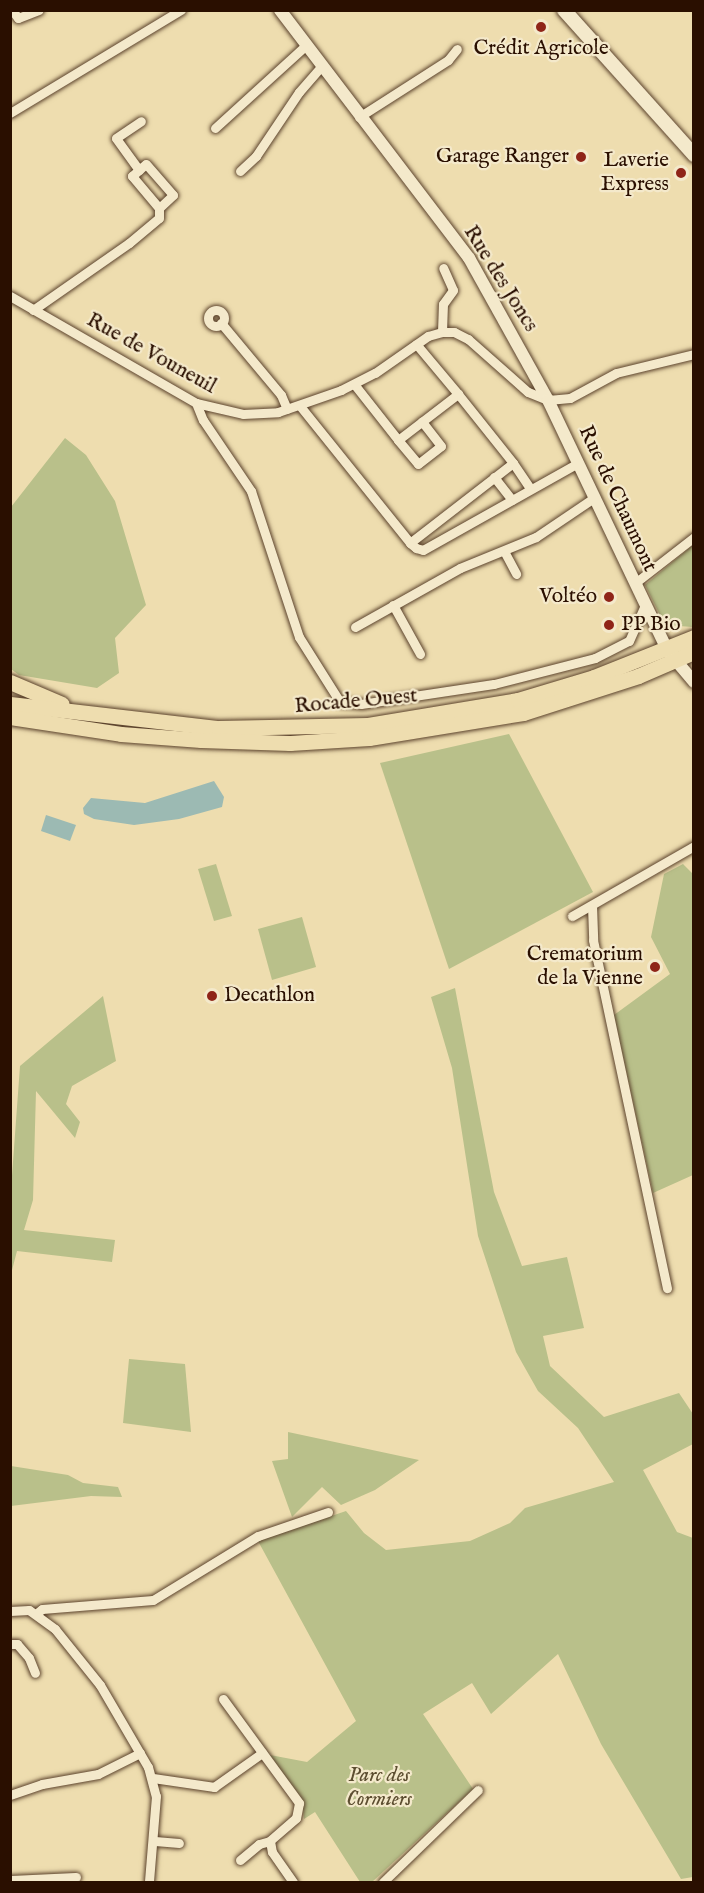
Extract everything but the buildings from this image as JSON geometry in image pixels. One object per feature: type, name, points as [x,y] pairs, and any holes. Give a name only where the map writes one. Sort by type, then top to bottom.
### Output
[{"type":"main road","points":[[564,10],[693,154]]},
{"type":"main road","points":[[573,10],[693,141]]},
{"type":"main road","name":"Rocade Ouest","points":[[10,717],[121,734],[278,742],[404,735],[559,703],[679,653],[693,637]]},
{"type":"main road","name":"Rocade Ouest","points":[[10,704],[186,726],[327,728],[438,716],[555,690],[679,653]]},
{"type":"main road","points":[[10,681],[50,701],[186,726]]},
{"type":"main road","points":[[10,728],[121,734]]},
{"type":"street","points":[[12,10],[18,18],[39,10]]},
{"type":"street","points":[[10,113],[181,10]]},
{"type":"street","name":"Rue des Joncs","points":[[280,10],[359,117],[469,258],[548,400]]},
{"type":"street","points":[[215,128],[305,46]]},
{"type":"street","points":[[359,117],[448,60],[457,49]]},
{"type":"street","points":[[240,171],[256,156],[299,92],[321,67]]},
{"type":"street","points":[[139,170],[116,138],[141,121]]},
{"type":"street","points":[[33,310],[129,243],[159,218],[159,208],[132,176],[146,164],[173,195],[159,208]]},
{"type":"street","points":[[443,268],[453,290],[443,304],[442,332],[454,332],[468,339],[528,392],[548,400],[570,398],[616,373],[693,354]]},
{"type":"street","name":"Rue de Vouneuil","points":[[10,296],[196,403],[243,414],[300,406],[354,384],[416,344],[442,332]]},
{"type":"street","points":[[221,323],[281,395],[287,409]]},
{"type":"street","points":[[416,344],[513,463],[530,488]]},
{"type":"street","points":[[354,384],[418,464],[441,446],[422,422]]},
{"type":"street","points":[[398,440],[458,394]]},
{"type":"street","name":"Rue de Chaumont","points":[[548,400],[648,610],[693,672]]},
{"type":"street","points":[[196,403],[203,420],[250,491],[295,626],[340,702],[361,704],[494,684],[595,658],[628,641],[648,610]]},
{"type":"street","points":[[300,406],[410,543],[423,550],[578,462]]},
{"type":"street","points":[[410,543],[513,463]]},
{"type":"street","points":[[494,477],[512,500]]},
{"type":"street","points":[[355,627],[467,565],[536,537],[595,497]]},
{"type":"street","points":[[635,583],[693,537]]},
{"type":"street","points":[[504,551],[516,574]]},
{"type":"street","points":[[393,605],[420,654]]},
{"type":"street","name":"Rue de Chaumont","points":[[679,653],[693,682]]},
{"type":"street","points":[[572,916],[693,846]]},
{"type":"street","points":[[592,905],[593,940],[667,1288]]},
{"type":"street","points":[[10,1611],[37,1613],[42,1609],[153,1600],[258,1536],[328,1512]]},
{"type":"street","points":[[37,1613],[91,1673],[153,1778],[155,1842],[149,1882]]},
{"type":"street","points":[[10,1644],[17,1644],[29,1658],[35,1673]]},
{"type":"street","points":[[223,1699],[299,1803],[299,1813],[270,1841],[259,1844],[240,1860]]},
{"type":"street","points":[[10,1795],[42,1784],[98,1774],[140,1753]]},
{"type":"street","points":[[153,1778],[214,1787],[262,1753]]},
{"type":"street","points":[[383,1882],[478,1790]]},
{"type":"street","points":[[270,1841],[272,1852],[293,1882]]},
{"type":"street","points":[[155,1842],[179,1843]]},
{"type":"street","points":[[10,1880],[76,1877]]},
{"type":"green space","points":[[65,438],[86,455],[115,501],[146,605],[115,638],[119,673],[97,688],[19,675],[11,669],[11,507]]},
{"type":"green space","points":[[693,545],[693,627],[665,625],[645,585]]},
{"type":"green space","points":[[509,734],[593,892],[449,969],[380,763]]},
{"type":"green space","points":[[216,864],[232,916],[214,921],[198,869]]},
{"type":"green space","points":[[683,864],[694,875],[693,1175],[653,1193],[614,1015],[670,974],[651,937],[664,874]]},
{"type":"green space","points":[[302,917],[316,967],[272,980],[258,929]]},
{"type":"green space","name":"Parc des Cormiers","points":[[455,988],[494,1192],[522,1266],[567,1257],[584,1328],[543,1336],[550,1366],[604,1417],[679,1393],[693,1414],[693,1444],[643,1470],[677,1532],[693,1538],[693,1877],[681,1879],[601,1744],[558,1654],[491,1714],[472,1683],[423,1714],[473,1789],[372,1882],[360,1882],[315,1812],[304,1819],[302,1799],[270,1755],[307,1762],[356,1721],[258,1541],[346,1511],[364,1533],[386,1550],[470,1541],[510,1523],[525,1508],[614,1482],[578,1428],[538,1391],[516,1352],[478,1236],[452,1068],[431,997]]},
{"type":"green space","points":[[103,996],[116,1061],[72,1086],[66,1104],[80,1122],[75,1138],[36,1091],[33,1200],[24,1230],[115,1240],[112,1262],[17,1251],[11,1274],[11,1189],[20,1066]]},
{"type":"green space","points":[[129,1359],[185,1364],[191,1432],[123,1423]]},
{"type":"green space","points":[[288,1432],[419,1460],[375,1490],[341,1505],[322,1487],[292,1517],[272,1461],[288,1459]]},
{"type":"green space","points":[[11,1466],[68,1475],[83,1483],[118,1487],[122,1497],[91,1496],[11,1506]]},
{"type":"water","points":[[214,781],[224,797],[222,807],[179,819],[134,825],[94,819],[84,814],[83,808],[91,798],[145,803]]},
{"type":"water","points":[[46,815],[76,825],[70,841],[41,831]]},
{"type":"place","name":"Crédit Agricole","points":[[541,27]]},
{"type":"place","name":"Garage Ranger","points":[[581,157]]},
{"type":"place","name":"Laverie Express","points":[[681,173]]},
{"type":"place","name":"Voltéo","points":[[609,597]]},
{"type":"place","name":"PP Bio","points":[[609,625]]},
{"type":"place","name":"Crematorium de la Vienne","points":[[655,967]]},
{"type":"place","name":"Decathlon","points":[[212,996]]}]
